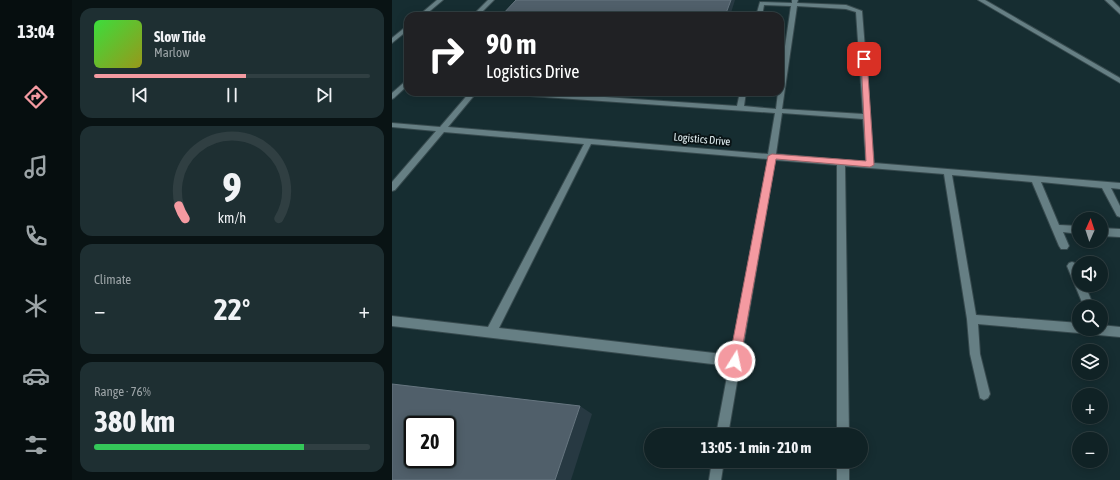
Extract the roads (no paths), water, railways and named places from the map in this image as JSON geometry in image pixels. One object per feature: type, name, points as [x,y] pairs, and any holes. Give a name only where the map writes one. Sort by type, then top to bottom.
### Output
[{"type":"street","points":[[1108,0],[1120,12]]},
{"type":"lane","points":[[426,12],[440,0]]},
{"type":"lane","points":[[479,12],[491,0]]},
{"type":"lane","points":[[981,0],[1120,81]]},
{"type":"lane","points":[[760,12],[763,2],[795,2],[846,7],[859,10],[870,165]]},
{"type":"lane","points":[[784,77],[795,2]]},
{"type":"lane","points":[[392,41],[404,30]]},
{"type":"lane","points":[[392,97],[404,85]]},
{"type":"lane","points":[[392,188],[471,96]]},
{"type":"lane","points":[[561,96],[867,117]]},
{"type":"lane","points":[[740,108],[742,96]]},
{"type":"lane","points":[[723,428],[772,156],[781,96]]},
{"type":"lane","name":"Logistics Drive","points":[[392,125],[1120,186]]},
{"type":"lane","points":[[492,333],[589,141]]},
{"type":"lane","points":[[841,162],[843,428]]},
{"type":"lane","points":[[947,171],[972,319],[975,354],[984,394]]},
{"type":"lane","points":[[1035,178],[1064,246]]},
{"type":"lane","points":[[1105,184],[1120,214]]},
{"type":"lane","points":[[1056,228],[1072,229]]},
{"type":"lane","points":[[1108,232],[1120,233]]},
{"type":"lane","points":[[972,319],[1072,327]]},
{"type":"lane","points":[[392,321],[735,361]]},
{"type":"lane","points":[[1108,331],[1120,332]]},
{"type":"lane","points":[[715,480],[717,468]]},
{"type":"lane","points":[[843,468],[843,480]]}]
